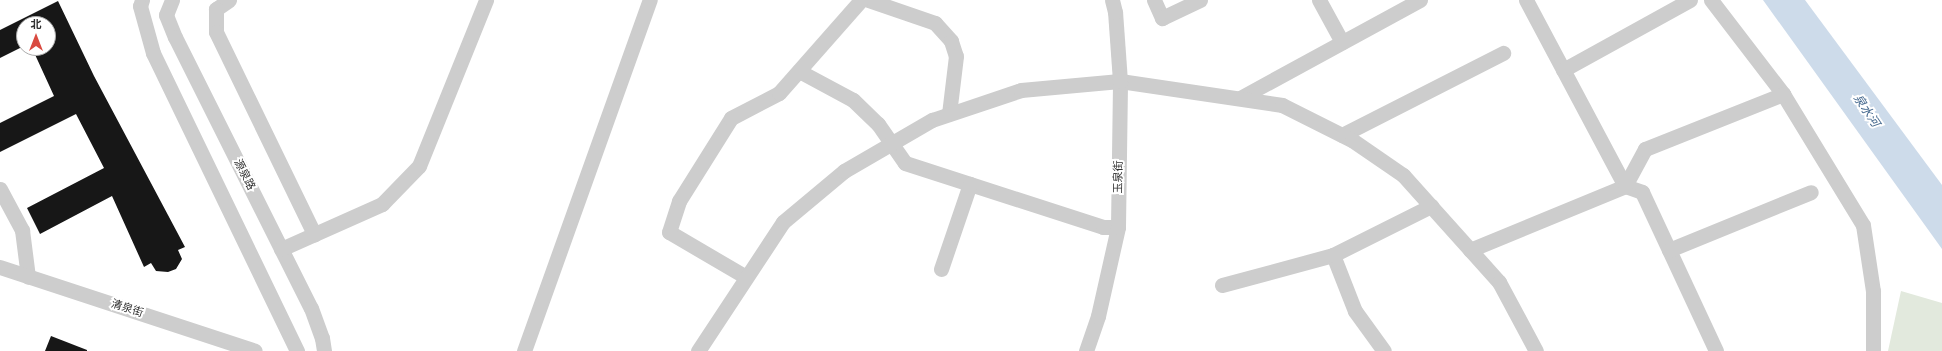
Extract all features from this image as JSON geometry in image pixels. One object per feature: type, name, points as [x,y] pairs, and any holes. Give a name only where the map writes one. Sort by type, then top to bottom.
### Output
[{"type":"street","points":[[142,0],[140,6],[153,53],[297,351]]},
{"type":"street","name":"源泉路","points":[[172,0],[166,15],[175,38],[311,308],[322,338],[324,351]]},
{"type":"street","points":[[229,0],[216,9],[216,32],[314,234]]},
{"type":"street","points":[[281,249],[382,204],[419,166],[486,0]]},
{"type":"street","points":[[524,351],[650,0]]},
{"type":"street","points":[[746,277],[669,232],[679,201],[731,118],[779,93],[861,0]]},
{"type":"street","points":[[868,0],[935,22],[951,42],[956,56],[949,114]]},
{"type":"street","name":"玉泉街","points":[[1086,351],[1098,316],[1118,227],[1120,81],[1115,12],[1112,0]]},
{"type":"street","points":[[1154,0],[1162,18],[1200,0]]},
{"type":"street","points":[[1319,0],[1342,42]]},
{"type":"street","points":[[1240,98],[1420,0]]},
{"type":"street","points":[[1526,0],[1625,186],[1642,192],[1716,351]]},
{"type":"street","points":[[1563,70],[1690,0]]},
{"type":"street","points":[[1711,0],[1783,94],[1863,225],[1873,291],[1873,351]]},
{"type":"street","points":[[1342,135],[1503,53]]},
{"type":"street","points":[[798,71],[853,100],[878,124],[905,163],[1103,227],[1118,227]]},
{"type":"street","points":[[698,351],[783,222],[844,172],[932,120],[1021,90],[1120,81],[1282,105],[1342,135],[1403,175],[1431,206],[1499,282],[1536,351]]},
{"type":"street","points":[[1470,250],[1625,186],[1645,149],[1783,94]]},
{"type":"street","points":[[941,269],[970,184]]},
{"type":"street","points":[[0,189],[22,230],[28,277]]},
{"type":"street","points":[[1669,250],[1811,192]]},
{"type":"street","points":[[1222,285],[1333,255],[1431,206]]},
{"type":"street","points":[[1333,255],[1355,311],[1384,351]]},
{"type":"street","name":"清泉街","points":[[0,267],[255,351]]},
{"type":"shaded area","points":[[1901,291],[1942,303],[1942,351],[1888,351]]},
{"type":"water","name":"泉水河","points":[[1763,0],[1805,0],[1942,185],[1942,249]]},
{"type":"building","points":[[58,1],[94,76],[185,247],[178,250],[182,259],[176,269],[168,272],[156,271],[151,263],[144,267],[112,196],[40,234],[27,208],[104,168],[76,114],[0,152],[0,123],[54,96],[36,56],[56,56],[56,16],[28,16]]},
{"type":"building","points":[[16,22],[16,50],[0,58],[0,30]]},
{"type":"building","points":[[51,336],[87,350],[87,351],[45,351]]}]
